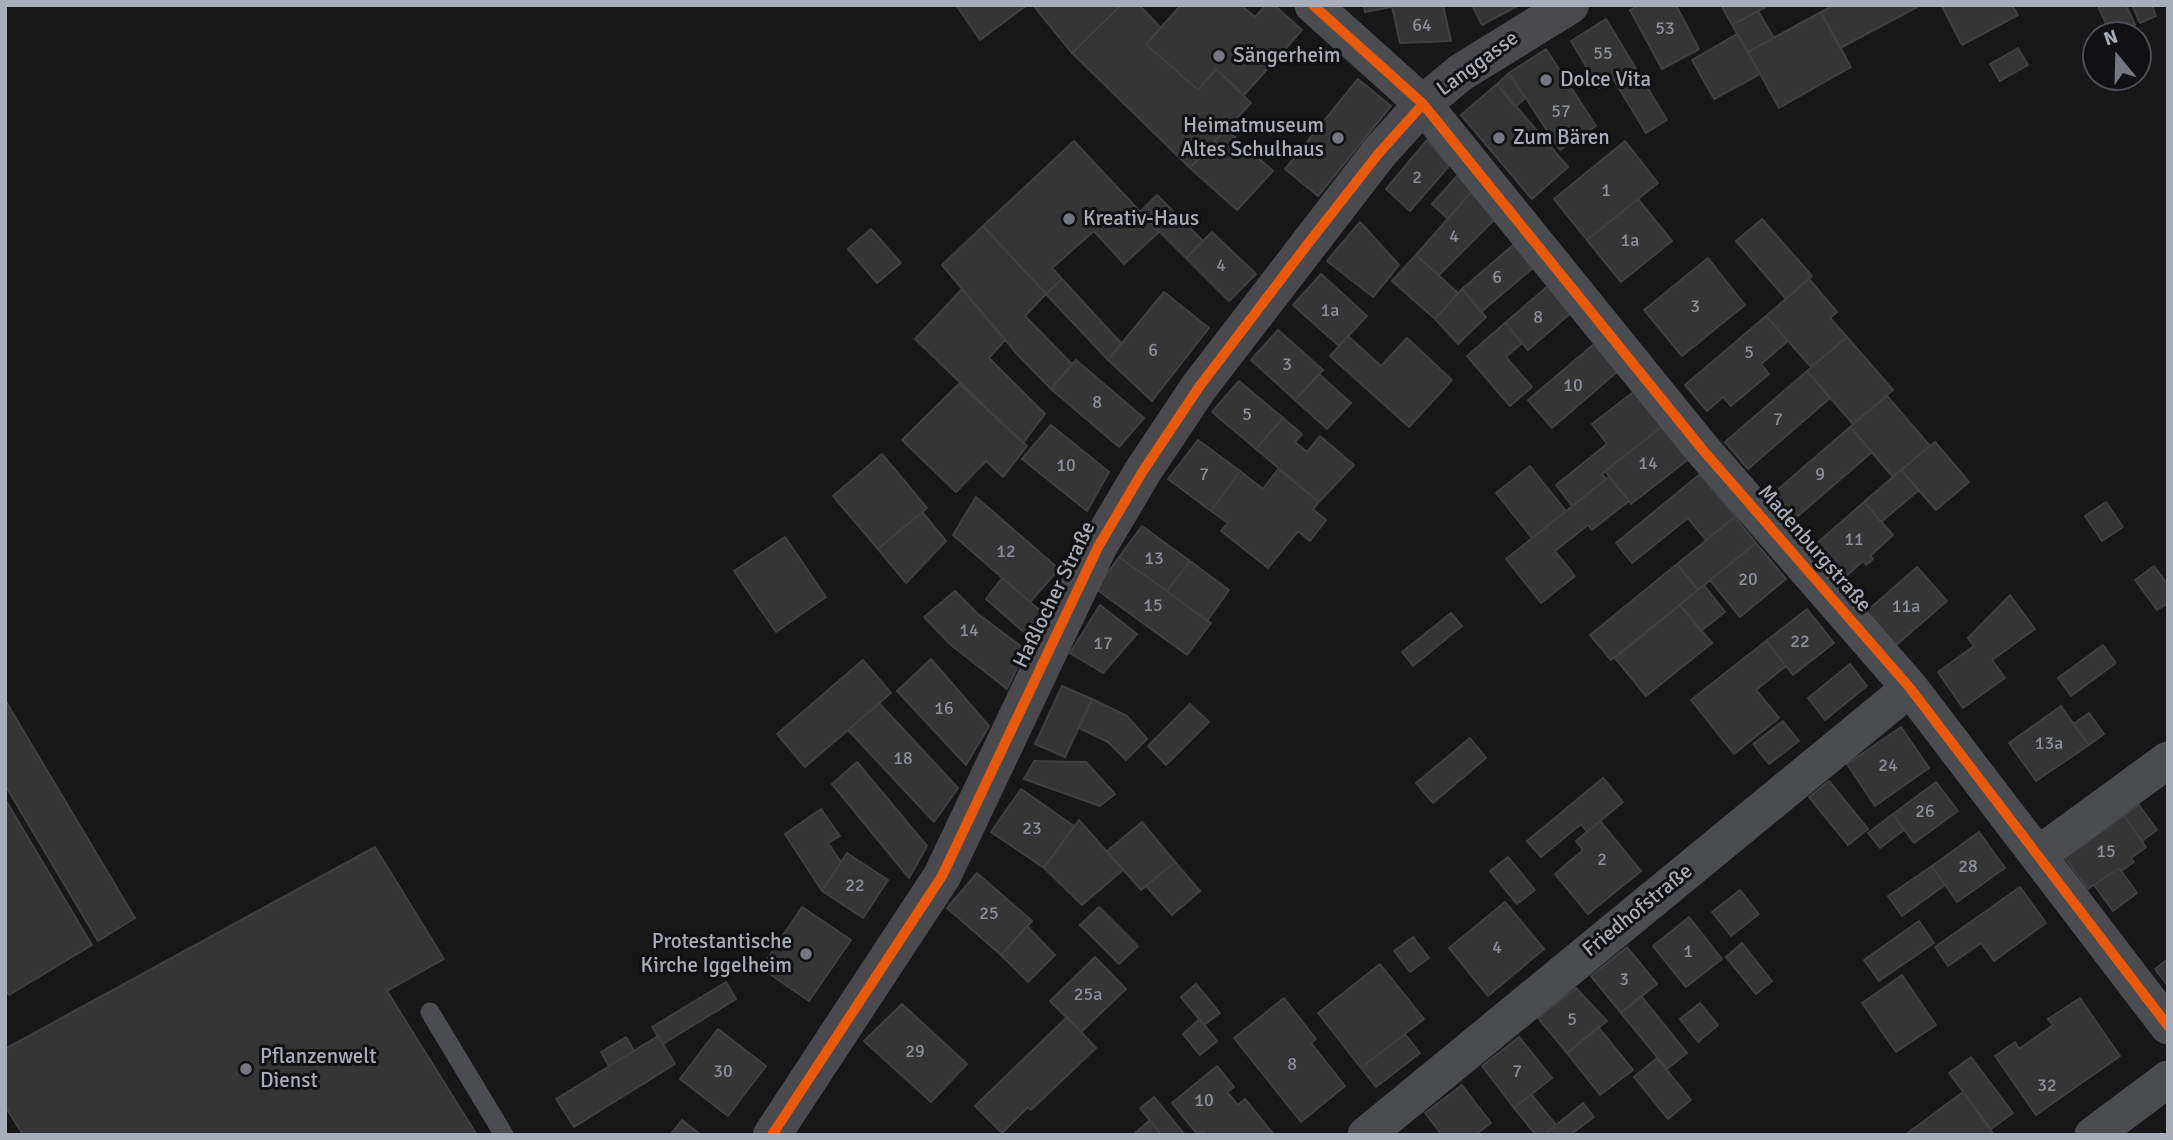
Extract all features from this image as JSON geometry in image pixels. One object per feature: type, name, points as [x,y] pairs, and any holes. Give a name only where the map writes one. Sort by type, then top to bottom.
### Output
[{"type":"main road","name":"Langgasse","points":[[1423,104],[1479,60],[1570,5]]},
{"type":"main road","name":"Haßlocher Straße","points":[[772,1135],[942,876],[1098,547],[1143,471],[1199,387],[1310,241],[1379,153],[1423,104]]},
{"type":"street","name":"Madenburgstraße","points":[[1313,5],[1423,104],[1702,449],[1910,688],[2168,1026]]},
{"type":"street","name":"Friedhofstraße","points":[[1366,1135],[1910,688]]},
{"type":"street","points":[[2038,856],[2168,760]]},
{"type":"street","points":[[2093,1135],[2168,1079]]},
{"type":"lane","points":[[430,1012],[505,1135]]},
{"type":"building","points":[[956,5],[1027,5],[980,40]]},
{"type":"building","points":[[1033,5],[1121,5],[1072,53]]},
{"type":"building","points":[[1121,5],[1139,5],[1161,28],[1146,44],[1198,90],[1216,69],[1251,103],[1190,168],[1072,53]]},
{"type":"building","name":"Sängerheim","points":[[1181,5],[1241,5],[1255,17],[1266,5],[1274,5],[1302,30],[1244,95],[1216,69],[1198,90],[1146,44]]},
{"type":"building","points":[[1364,5],[1443,5],[1451,41],[1400,43],[1392,7],[1365,12]]},
{"type":"building","points":[[1472,5],[1519,5],[1482,25]]},
{"type":"building","points":[[1639,5],[1676,5],[1699,49],[1662,69],[1630,10]]},
{"type":"building","points":[[1721,5],[1769,5],[1732,25]]},
{"type":"building","points":[[1834,5],[1921,5],[1840,48],[1821,12]]},
{"type":"building","points":[[2012,5],[2018,15],[1962,45],[1942,6]]},
{"type":"building","points":[[2126,5],[2133,21],[2105,21],[2098,6]]},
{"type":"building","points":[[2132,5],[2152,5],[2156,16],[2139,21]]},
{"type":"building","points":[[1758,11],[1774,38],[1748,52],[1732,25]]},
{"type":"building","points":[[1821,12],[1851,67],[1779,108],[1748,52]]},
{"type":"building","points":[[1606,19],[1635,67],[1599,88],[1571,41]]},
{"type":"building","points":[[1737,34],[1760,74],[1714,99],[1692,60]]},
{"type":"building","points":[[2018,48],[2028,65],[2000,81],[1990,64]]},
{"type":"building","points":[[1546,49],[1596,126],[1560,150],[1509,73]]},
{"type":"building","points":[[1635,67],[1667,120],[1646,133],[1614,80]]},
{"type":"building","points":[[1509,73],[1525,98],[1515,107],[1497,84]]},
{"type":"building","name":"Heimatmuseum Altes Schulhaus","points":[[1358,79],[1391,106],[1318,196],[1285,169]]},
{"type":"building","points":[[1497,84],[1568,167],[1532,199],[1461,115]]},
{"type":"building","points":[[1226,129],[1273,171],[1237,210],[1190,168]]},
{"type":"building","points":[[1427,140],[1449,166],[1410,211],[1386,189]]},
{"type":"building","name":"Kreativ-Haus","points":[[1074,141],[1159,232],[1124,264],[1094,231],[1052,268],[1062,279],[1046,294],[983,226]]},
{"type":"building","points":[[1625,141],[1658,183],[1587,240],[1554,199]]},
{"type":"building","points":[[1458,175],[1472,191],[1448,219],[1432,204]]},
{"type":"building","points":[[1472,191],[1495,219],[1439,275],[1416,255]]},
{"type":"building","points":[[1157,195],[1203,241],[1186,258],[1140,212]]},
{"type":"building","points":[[1638,199],[1672,241],[1621,282],[1587,240]]},
{"type":"building","points":[[1762,219],[1812,276],[1786,299],[1736,241]]},
{"type":"building","points":[[1360,222],[1399,265],[1373,297],[1327,261]]},
{"type":"building","points":[[983,226],[1046,294],[1025,316],[1072,364],[1051,389],[1017,354],[942,265]]},
{"type":"building","points":[[871,229],[901,263],[877,283],[848,249]]},
{"type":"building","points":[[1212,232],[1256,274],[1229,301],[1186,258]]},
{"type":"building","points":[[1513,245],[1533,268],[1481,312],[1462,289]]},
{"type":"building","points":[[1416,255],[1458,293],[1435,319],[1392,281]]},
{"type":"building","points":[[1708,258],[1745,305],[1682,356],[1644,310]]},
{"type":"building","points":[[1321,274],[1367,316],[1339,346],[1293,305]]},
{"type":"building","points":[[1062,279],[1121,343],[1108,360],[1046,294]]},
{"type":"building","points":[[1809,279],[1837,312],[1830,318],[1847,337],[1811,367],[1766,316]]},
{"type":"building","points":[[1549,285],[1572,312],[1528,350],[1505,323]]},
{"type":"building","points":[[962,289],[1005,340],[989,358],[1045,414],[1023,443],[915,339]]},
{"type":"building","points":[[1462,289],[1486,317],[1458,344],[1435,319]]},
{"type":"building","points":[[1164,292],[1209,328],[1152,401],[1108,360]]},
{"type":"building","points":[[1766,316],[1788,341],[1761,364],[1769,374],[1731,406],[1723,397],[1707,411],[1685,385]]},
{"type":"building","points":[[1505,323],[1522,343],[1506,357],[1532,387],[1510,406],[1467,356]]},
{"type":"building","points":[[1278,330],[1323,370],[1295,400],[1251,360]]},
{"type":"building","points":[[1348,336],[1381,366],[1407,338],[1452,380],[1409,427],[1330,356]]},
{"type":"building","points":[[1847,337],[1893,390],[1853,424],[1807,371]]},
{"type":"building","points":[[1594,344],[1618,371],[1552,428],[1528,400]]},
{"type":"building","points":[[1076,360],[1144,418],[1119,447],[1051,389]]},
{"type":"building","points":[[1807,371],[1830,398],[1748,469],[1725,442]]},
{"type":"building","points":[[1319,374],[1351,403],[1327,429],[1295,400]]},
{"type":"building","points":[[1239,381],[1283,418],[1256,449],[1212,412]]},
{"type":"building","points":[[959,384],[1027,446],[1003,477],[986,461],[956,492],[902,440]]},
{"type":"building","points":[[1636,390],[1664,425],[1602,474],[1606,479],[1572,506],[1556,485],[1607,444],[1592,424]]},
{"type":"building","points":[[1887,396],[1930,446],[1893,477],[1850,427]]},
{"type":"building","points":[[1283,418],[1302,434],[1295,442],[1307,452],[1320,436],[1354,465],[1319,502],[1256,449]]},
{"type":"building","points":[[1051,425],[1109,472],[1087,511],[1022,459]]},
{"type":"building","points":[[1664,425],[1690,458],[1631,504],[1605,471]]},
{"type":"building","points":[[1850,427],[1872,452],[1790,523],[1768,498]]},
{"type":"building","points":[[1198,440],[1240,471],[1211,511],[1168,479]]},
{"type":"building","points":[[1935,442],[1969,482],[1936,510],[1901,470]]},
{"type":"building","points":[[882,454],[927,508],[878,549],[833,496]]},
{"type":"building","points":[[1530,466],[1566,511],[1532,538],[1496,493]]},
{"type":"building","points":[[1278,469],[1319,502],[1313,509],[1326,520],[1310,541],[1298,531],[1268,568],[1221,531],[1228,523],[1211,511],[1240,471],[1263,489]]},
{"type":"building","points":[[1901,470],[1919,490],[1881,522],[1864,502]]},
{"type":"building","points":[[1700,474],[1735,517],[1706,540],[1688,518],[1632,563],[1616,543]]},
{"type":"building","points":[[1609,477],[1629,501],[1592,530],[1588,525],[1555,551],[1575,576],[1541,603],[1506,559]]},
{"type":"building","points":[[976,497],[1059,569],[1030,602],[953,535]]},
{"type":"building","points":[[1864,502],[1893,535],[1870,556],[1873,559],[1866,565],[1863,561],[1844,578],[1815,545]]},
{"type":"building","points":[[2106,502],[2123,527],[2102,541],[2085,516]]},
{"type":"building","points":[[922,512],[946,541],[906,583],[878,549]]},
{"type":"building","points":[[1735,517],[1756,543],[1698,590],[1677,564]]},
{"type":"building","points":[[1142,526],[1190,561],[1167,591],[1119,557]]},
{"type":"building","points":[[785,537],[826,597],[776,632],[734,571]]},
{"type":"building","points":[[1756,543],[1786,579],[1740,617],[1710,580]]},
{"type":"building","points":[[1119,557],[1211,623],[1187,655],[1096,589]]},
{"type":"building","points":[[1190,561],[1229,590],[1207,621],[1167,591]]},
{"type":"building","points":[[1677,564],[1698,590],[1611,660],[1590,635]]},
{"type":"building","points":[[2154,566],[2168,585],[2168,603],[2157,610],[2135,580]]},
{"type":"building","points":[[1917,567],[1947,601],[1895,646],[1866,612]]},
{"type":"building","points":[[1002,578],[1042,612],[1026,634],[986,599]]},
{"type":"building","points":[[1704,585],[1725,612],[1701,631],[1680,605]]},
{"type":"building","points":[[955,591],[978,614],[1026,650],[1007,689],[951,645],[924,617]]},
{"type":"building","points":[[2010,595],[2035,629],[1992,660],[2005,678],[1963,708],[1938,672],[1974,646],[1968,638]]},
{"type":"building","points":[[1100,605],[1137,634],[1103,673],[1070,653]]},
{"type":"building","points":[[1680,605],[1712,643],[1646,696],[1615,658]]},
{"type":"building","points":[[1807,609],[1834,643],[1793,675],[1766,641]]},
{"type":"building","points":[[1451,613],[1462,626],[1413,666],[1402,652]]},
{"type":"building","points":[[1766,641],[1786,666],[1756,690],[1779,718],[1734,754],[1691,700]]},
{"type":"building","points":[[2103,645],[2116,663],[2071,696],[2058,678]]},
{"type":"building","points":[[931,659],[989,726],[966,765],[897,691]]},
{"type":"building","points":[[863,660],[891,693],[805,767],[777,734]]},
{"type":"building","points":[[1850,664],[1867,686],[1825,720],[1808,698]]},
{"type":"building","points":[[1062,686],[1092,699],[1065,757],[1035,744]]},
{"type":"building","points":[[1092,699],[1127,716],[1147,739],[1126,760],[1108,742],[1079,728]]},
{"type":"building","points":[[5,700],[135,918],[98,941],[5,785]]},
{"type":"building","points":[[879,703],[958,788],[934,822],[848,730]]},
{"type":"building","points":[[1190,704],[1209,722],[1166,765],[1148,746]]},
{"type":"building","points":[[2061,706],[2089,745],[2036,781],[2009,743]]},
{"type":"building","points":[[2089,713],[2104,734],[2089,745],[2073,724]]},
{"type":"building","points":[[1783,721],[1799,741],[1769,764],[1753,744]]},
{"type":"building","points":[[1901,727],[1929,768],[1875,806],[1847,764]]},
{"type":"building","points":[[1470,738],[1486,758],[1433,803],[1416,783]]},
{"type":"building","points":[[1034,761],[1086,762],[1115,794],[1100,806],[1024,779]]},
{"type":"building","points":[[857,762],[927,846],[909,878],[832,784]]},
{"type":"building","points":[[1603,778],[1623,802],[1587,832],[1581,824],[1541,857],[1527,841]]},
{"type":"building","points":[[1829,781],[1868,829],[1848,845],[1809,797]]},
{"type":"building","points":[[1936,782],[1958,811],[1914,843],[1893,814]]},
{"type":"building","points":[[1021,789],[1074,826],[1044,868],[991,832]]},
{"type":"building","points":[[5,799],[92,945],[9,995],[5,989]]},
{"type":"building","points":[[2139,805],[2157,830],[2142,841],[2124,816]]},
{"type":"building","points":[[821,809],[840,836],[828,843],[841,862],[822,891],[785,834]]},
{"type":"building","points":[[1893,814],[1904,830],[1880,848],[1868,833]]},
{"type":"building","points":[[2124,816],[2146,847],[2131,858],[2134,862],[2121,871],[2119,868],[2088,889],[2065,858]]},
{"type":"building","points":[[1079,820],[1123,870],[1082,905],[1044,868]]},
{"type":"building","points":[[1600,821],[1641,871],[1588,914],[1555,874],[1583,850],[1576,841]]},
{"type":"building","points":[[1142,822],[1175,862],[1141,890],[1107,851]]},
{"type":"building","points":[[1979,832],[2005,868],[1957,902],[1932,866]]},
{"type":"building","points":[[375,847],[444,959],[387,991],[477,1135],[23,1135],[5,1106],[5,1049]]},
{"type":"building","points":[[847,853],[888,880],[863,918],[822,891]]},
{"type":"building","points":[[1508,857],[1535,890],[1517,904],[1490,871]]},
{"type":"building","points":[[1175,862],[1200,891],[1172,915],[1146,886]]},
{"type":"building","points":[[1932,866],[1945,885],[1902,916],[1888,896]]},
{"type":"building","points":[[2119,868],[2137,893],[2113,911],[2094,885]]},
{"type":"building","points":[[977,873],[1032,921],[1001,955],[947,908]]},
{"type":"building","points":[[2020,887],[2046,923],[1994,961],[1981,943],[1948,966],[1935,947]]},
{"type":"building","points":[[1740,890],[1759,914],[1731,936],[1712,912]]},
{"type":"building","points":[[1505,902],[1544,949],[1488,996],[1449,948]]},
{"type":"building","name":"Protestantische Kirche Iggelheim","points":[[802,907],[851,940],[809,1001],[761,968]]},
{"type":"building","points":[[1099,907],[1138,946],[1119,964],[1080,925]]},
{"type":"building","points":[[1689,917],[1722,959],[1686,987],[1653,946]]},
{"type":"building","points":[[1919,921],[1934,943],[1879,981],[1864,960]]},
{"type":"building","points":[[1027,926],[1055,955],[1028,982],[1001,955]]},
{"type":"building","points":[[1413,937],[1429,958],[1410,972],[1394,951]]},
{"type":"building","points":[[1742,943],[1772,981],[1756,994],[1726,957]]},
{"type":"building","points":[[1627,947],[1657,984],[1621,1013],[1591,976]]},
{"type":"building","points":[[1095,957],[1126,989],[1081,1032],[1050,1001]]},
{"type":"building","points":[[2168,959],[2168,986],[2155,969]]},
{"type":"building","points":[[1380,964],[1424,1019],[1361,1068],[1318,1013]]},
{"type":"building","points":[[1902,975],[1936,1025],[1896,1052],[1862,1003]]},
{"type":"building","points":[[726,982],[736,999],[663,1044],[652,1027]]},
{"type":"building","points":[[1196,984],[1220,1013],[1204,1025],[1181,997]]},
{"type":"building","points":[[1576,988],[1607,1021],[1567,1053],[1538,1018]]},
{"type":"building","points":[[1641,996],[1687,1053],[1667,1069],[1621,1013]]},
{"type":"building","points":[[1284,998],[1316,1039],[1311,1043],[1345,1086],[1301,1122],[1234,1038]]},
{"type":"building","points":[[2080,998],[2120,1056],[2036,1115],[1995,1056],[2015,1042],[2019,1049],[2053,1025],[2048,1019]]},
{"type":"building","points":[[1700,1003],[1718,1025],[1698,1042],[1680,1019]]},
{"type":"building","points":[[902,1004],[967,1064],[931,1102],[864,1041]]},
{"type":"building","points":[[1067,1017],[1096,1048],[1031,1110],[1028,1107],[1002,1133],[975,1106]]},
{"type":"building","points":[[1200,1019],[1217,1041],[1200,1055],[1183,1034]]},
{"type":"building","points":[[1598,1027],[1633,1070],[1600,1095],[1567,1053]]},
{"type":"building","points":[[718,1029],[766,1066],[728,1116],[680,1079]]},
{"type":"building","points":[[1405,1034],[1420,1053],[1376,1087],[1361,1068]]},
{"type":"building","points":[[658,1036],[675,1064],[574,1127],[556,1099]]},
{"type":"building","points":[[626,1037],[634,1051],[609,1066],[601,1052]]},
{"type":"building","points":[[1519,1037],[1552,1078],[1514,1108],[1482,1066]]},
{"type":"building","points":[[1971,1057],[2013,1113],[1991,1129],[1949,1073]]},
{"type":"building","points":[[1657,1058],[1691,1100],[1668,1119],[1634,1077]]},
{"type":"building","points":[[1217,1066],[1234,1087],[1227,1092],[1238,1105],[1245,1099],[1274,1135],[1206,1135],[1203,1131],[1198,1135],[1172,1103]]},
{"type":"building","points":[[1462,1085],[1491,1123],[1475,1135],[1442,1135],[1425,1113]]},
{"type":"building","points":[[1963,1092],[1994,1135],[1905,1135]]},
{"type":"building","points":[[1531,1094],[1556,1125],[1544,1135],[1536,1135],[1514,1108]]},
{"type":"building","points":[[1154,1097],[1185,1135],[1162,1135],[1140,1108]]},
{"type":"building","points":[[1583,1103],[1594,1117],[1570,1135],[1544,1135]]},
{"type":"building","points":[[682,1120],[701,1135],[670,1135]]},
{"type":"building","points":[[1150,1120],[1162,1135],[1133,1135]]},
{"type":"cycle path","points":[[1313,5],[1423,104],[1702,449],[1910,688],[2168,1026]]},
{"type":"cycle path","points":[[772,1135],[942,876],[1098,547],[1143,471],[1199,387],[1310,241],[1379,153],[1423,104]]},
{"type":"place","name":"Sängerheim","points":[[1219,56]]},
{"type":"place","name":"Dolce Vita","points":[[1546,80]]},
{"type":"place","name":"Heimatmuseum Altes Schulhaus","points":[[1338,138]]},
{"type":"place","name":"Zum Bären","points":[[1499,138]]},
{"type":"place","name":"Kreativ-Haus","points":[[1069,219]]},
{"type":"place","name":"Protestantische Kirche Iggelheim","points":[[806,954]]},
{"type":"place","name":"Pflanzenwelt Dienst","points":[[246,1069]]}]
